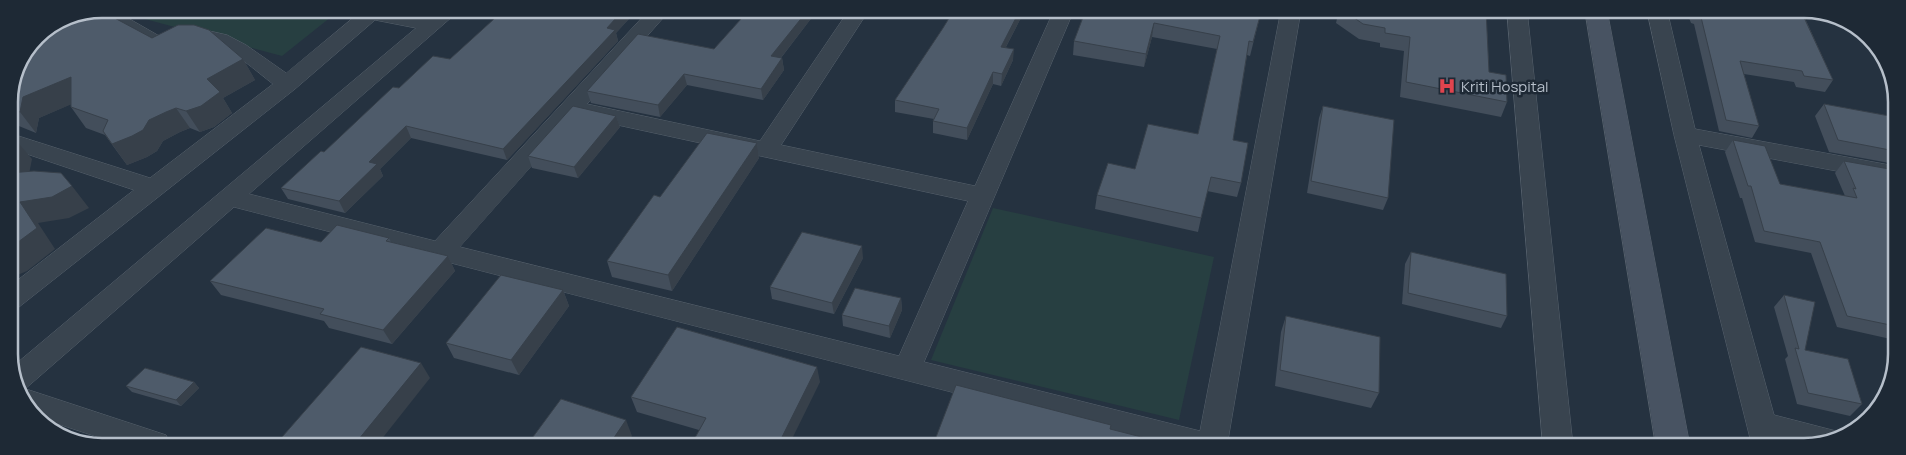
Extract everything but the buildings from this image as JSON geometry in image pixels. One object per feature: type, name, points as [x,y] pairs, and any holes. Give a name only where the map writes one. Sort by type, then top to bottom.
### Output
[{"type":"street","points":[[85,20],[109,18],[136,29],[150,40],[159,43],[195,36],[213,37],[239,50],[287,84]]},
{"type":"street","points":[[18,294],[287,84],[366,18]]},
{"type":"street","points":[[403,18],[432,25]]},
{"type":"street","points":[[21,376],[440,18]]},
{"type":"street","points":[[440,251],[653,18]]},
{"type":"street","points":[[766,150],[854,18]]},
{"type":"street","points":[[907,370],[1060,18]]},
{"type":"street","points":[[1214,437],[1289,18]]},
{"type":"street","points":[[1518,18],[1557,437]]},
{"type":"street","points":[[1597,18],[1671,437]]},
{"type":"street","points":[[1659,18],[1685,135],[1764,435],[1789,437]]},
{"type":"street","points":[[571,108],[982,196]]},
{"type":"street","points":[[1685,135],[1888,173]]},
{"type":"street","points":[[18,143],[153,188]]},
{"type":"street","points":[[230,198],[1171,437]]},
{"type":"street","points":[[34,404],[137,438]]},
{"type":"green space","points":[[141,18],[330,18],[282,56]]},
{"type":"green space","points":[[993,208],[1214,257],[1179,420],[931,360]]},
{"type":"place","name":"Kriti Hospital","points":[[1447,86]]}]
